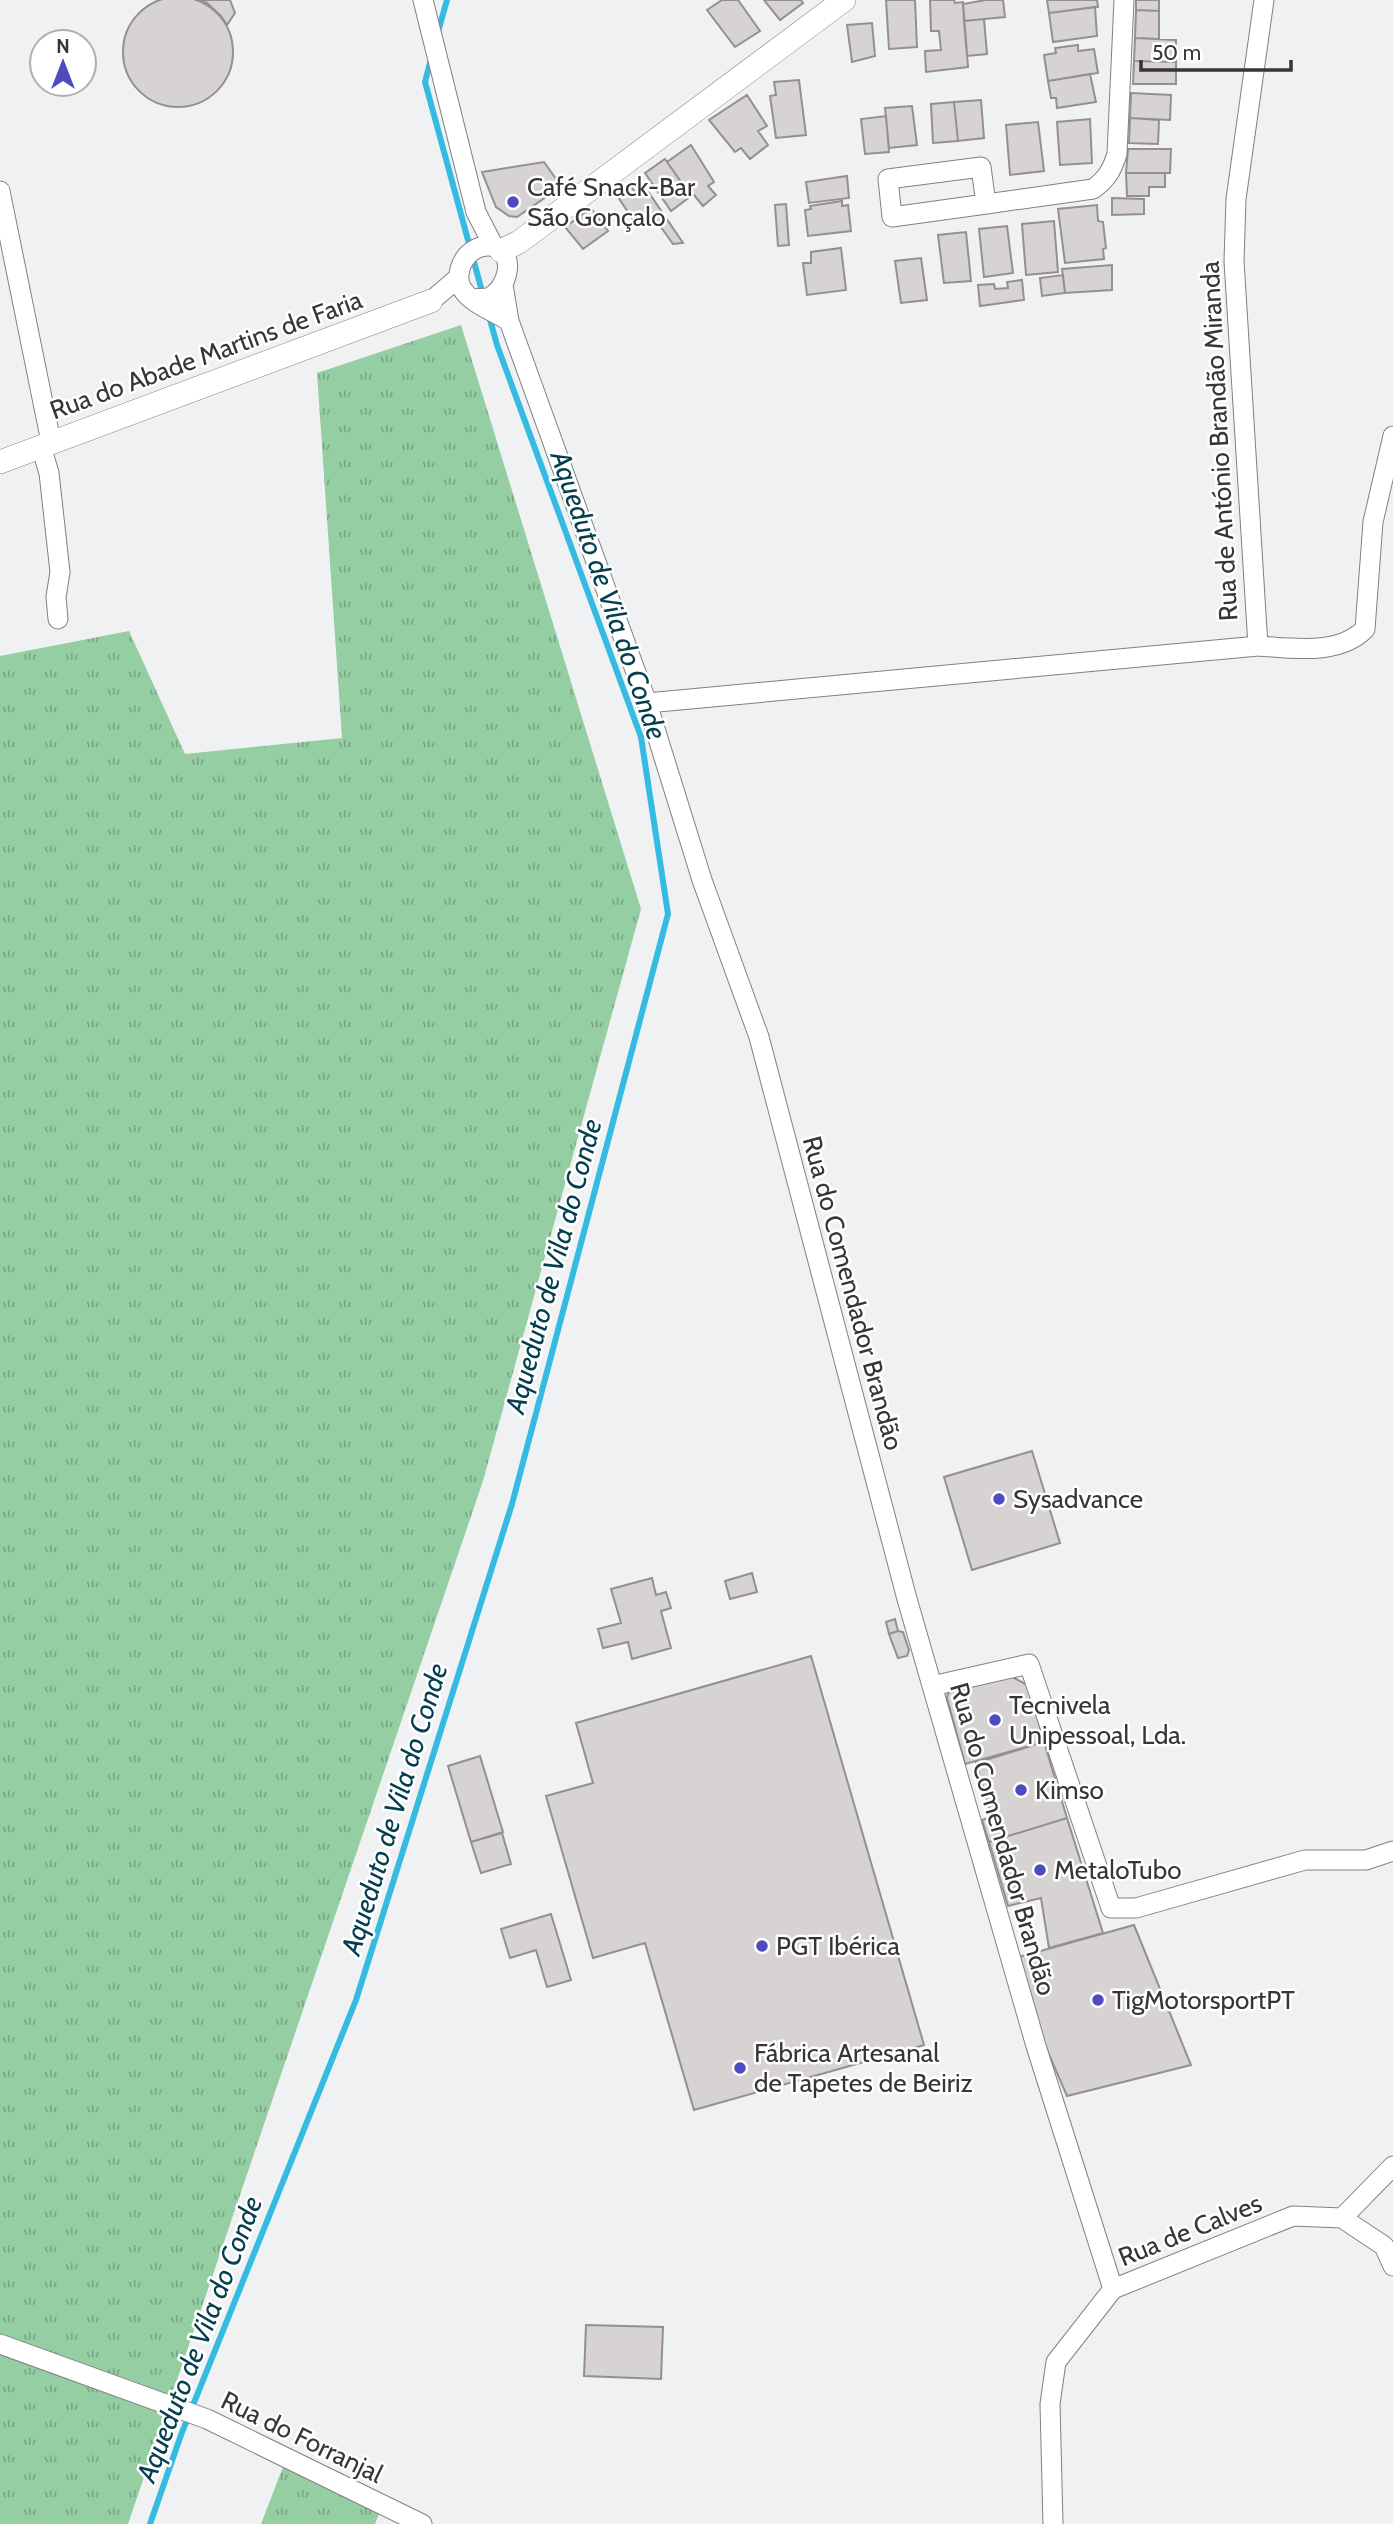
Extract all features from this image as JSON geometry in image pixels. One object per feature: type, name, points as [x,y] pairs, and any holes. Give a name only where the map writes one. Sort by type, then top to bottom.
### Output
[{"type":"street","points":[[423,0],[476,212],[506,258],[508,267],[503,285],[489,298],[465,290],[431,301]]},
{"type":"street","points":[[465,290],[464,260],[470,252],[485,245],[498,249],[519,242],[844,0]]},
{"type":"street","points":[[986,204],[981,167],[888,178],[892,217],[1014,201],[1093,189],[1103,182],[1111,172],[1117,154],[1124,0]]},
{"type":"street","name":"Rua de António Brandão Miranda","points":[[647,703],[1258,646],[1234,261],[1236,199],[1264,0]]},
{"type":"street","points":[[0,191],[46,444],[60,572],[56,597],[58,619]]},
{"type":"street","points":[[470,252],[476,212]]},
{"type":"street","name":"Rua do Comendador Brandão","points":[[503,285],[509,320],[647,703],[702,880],[759,1037],[907,1599],[1036,2046],[1112,2289]]},
{"type":"street","points":[[465,290],[509,320]]},
{"type":"street","name":"Rua do Abade Martins de Faria","points":[[0,462],[431,301]]},
{"type":"street","points":[[1258,646],[1320,649],[1354,640],[1365,629],[1373,522],[1393,436]]},
{"type":"street","points":[[932,1686],[1029,1664],[1111,1908],[1136,1908],[1305,1860],[1366,1860],[1393,1851]]},
{"type":"street","points":[[1393,2165],[1342,2218],[1384,2246],[1393,2266]]},
{"type":"street","name":"Rua de Calves","points":[[1053,2524],[1050,2404],[1056,2362],[1112,2289],[1293,2216],[1342,2218]]},
{"type":"street","name":"Rua do Forranjal","points":[[0,2344],[207,2419],[422,2524]]},
{"type":"green space","points":[[461,325],[641,909],[483,1481],[128,2524],[0,2524],[0,656],[129,631],[185,754],[342,738],[317,373]]},
{"type":"green space","points":[[283,2467],[379,2514],[375,2524],[261,2524]]},
{"type":"building","points":[[178,-3],[199,1],[217,13],[229,31],[233,52],[229,73],[217,91],[199,103],[178,107],[157,103],[139,91],[127,73],[123,52],[127,31],[139,13],[157,1]]},
{"type":"building","points":[[198,0],[230,0],[235,13],[227,25],[207,3]]},
{"type":"building","points":[[722,0],[738,0],[760,31],[735,47],[707,10]]},
{"type":"building","points":[[764,0],[801,0],[803,3],[780,20]]},
{"type":"building","points":[[886,0],[915,0],[917,47],[889,49]]},
{"type":"building","points":[[930,0],[963,2],[968,67],[926,72],[925,51],[941,50],[939,31],[931,31]]},
{"type":"building","points":[[1003,0],[1005,17],[964,21],[963,4]]},
{"type":"building","points":[[1047,0],[1097,0],[1098,7],[1049,13]]},
{"type":"building","points":[[1136,0],[1159,0],[1159,11],[1136,10]]},
{"type":"building","points":[[1095,7],[1097,36],[1053,42],[1049,13]]},
{"type":"building","points":[[1136,10],[1159,11],[1159,39],[1135,38]]},
{"type":"building","points":[[984,19],[987,54],[967,56],[964,21]]},
{"type":"building","points":[[872,23],[875,56],[852,62],[847,25]]},
{"type":"building","points":[[1135,38],[1176,40],[1176,62],[1134,61]]},
{"type":"building","points":[[1078,45],[1078,51],[1094,49],[1098,73],[1048,81],[1044,55],[1056,53],[1055,48]]},
{"type":"building","points":[[1134,61],[1176,62],[1176,84],[1133,84]]},
{"type":"building","points":[[1090,74],[1096,102],[1057,108],[1056,98],[1051,98],[1048,81]]},
{"type":"building","points":[[799,80],[806,135],[776,138],[770,96],[776,95],[774,82]]},
{"type":"building","points":[[1131,93],[1171,95],[1170,120],[1130,118]]},
{"type":"building","points":[[747,95],[767,126],[758,131],[768,145],[750,159],[741,148],[735,152],[709,120]]},
{"type":"building","points":[[981,100],[984,138],[958,141],[954,102]]},
{"type":"building","points":[[954,102],[958,141],[933,143],[931,104]]},
{"type":"building","points":[[912,106],[917,145],[889,148],[885,108]]},
{"type":"building","points":[[886,116],[889,152],[865,154],[861,119]]},
{"type":"building","points":[[1130,118],[1159,120],[1158,144],[1129,143]]},
{"type":"building","points":[[1090,119],[1092,163],[1060,165],[1057,122]]},
{"type":"building","points":[[1038,122],[1044,171],[1010,175],[1006,125]]},
{"type":"building","points":[[691,145],[714,182],[708,186],[716,195],[703,206],[694,195],[691,196],[667,162]]},
{"type":"building","points":[[1128,149],[1171,149],[1170,173],[1126,173]]},
{"type":"building","points":[[665,159],[691,196],[671,211],[645,173]]},
{"type":"building","points":[[544,162],[559,183],[543,194],[546,197],[517,217],[509,216],[496,207],[482,172]]},
{"type":"building","points":[[1126,173],[1165,173],[1165,187],[1149,187],[1149,196],[1127,196]]},
{"type":"building","points":[[847,176],[849,198],[809,203],[806,182]]},
{"type":"building","points":[[630,185],[638,196],[647,190],[683,243],[673,244],[653,216],[637,226],[616,194]]},
{"type":"building","points":[[1112,198],[1144,199],[1144,214],[1112,215]]},
{"type":"building","points":[[842,201],[842,206],[848,205],[851,231],[808,236],[805,210],[811,209],[810,206]]},
{"type":"building","points":[[786,204],[789,245],[778,246],[775,205]]},
{"type":"building","points":[[1097,205],[1098,221],[1103,222],[1106,248],[1103,249],[1104,259],[1065,263],[1058,209]]},
{"type":"building","points":[[591,208],[608,231],[583,249],[565,227]]},
{"type":"building","points":[[1054,221],[1058,272],[1026,275],[1022,224]]},
{"type":"building","points":[[1007,226],[1013,273],[984,277],[979,229]]},
{"type":"building","points":[[966,232],[971,281],[944,283],[938,235]]},
{"type":"building","points":[[841,248],[846,290],[807,295],[803,263],[811,263],[811,252]]},
{"type":"building","points":[[921,258],[927,300],[901,303],[895,261]]},
{"type":"building","points":[[1112,265],[1112,290],[1065,293],[1062,269]]},
{"type":"building","points":[[1063,275],[1065,293],[1042,296],[1040,278]]},
{"type":"building","points":[[1022,280],[1024,300],[980,306],[978,285],[994,284],[995,289],[1008,288],[1007,282]]},
{"type":"building","name":"Sysadvance","points":[[1032,1451],[1060,1543],[972,1570],[944,1477]]},
{"type":"building","points":[[752,1573],[757,1592],[730,1599],[725,1581]]},
{"type":"building","points":[[652,1578],[656,1595],[666,1592],[671,1608],[661,1611],[671,1648],[632,1659],[628,1642],[603,1648],[598,1629],[621,1623],[611,1589]]},
{"type":"building","points":[[895,1619],[898,1631],[889,1634],[886,1622]]},
{"type":"building","points":[[903,1632],[909,1650],[907,1656],[898,1658],[889,1634]]},
{"type":"building","points":[[811,1656],[924,2045],[694,2110],[645,1943],[593,1958],[546,1796],[593,1783],[576,1723]]},
{"type":"building","name":"Tecnivela Unipessoal, Lda.","points":[[1007,1674],[1029,1686],[1044,1742],[965,1764],[947,1698],[948,1693]]},
{"type":"building","name":"Kimso","points":[[1044,1742],[1067,1818],[989,1842],[982,1820],[992,1817],[976,1763]]},
{"type":"building","points":[[480,1756],[503,1832],[471,1842],[448,1766]]},
{"type":"building","name":"MetaloTubo","points":[[1067,1818],[1103,1933],[1049,1948],[1041,1898],[1008,1906],[989,1842]]},
{"type":"building","points":[[502,1833],[511,1864],[481,1873],[471,1842]]},
{"type":"building","points":[[551,1914],[571,1980],[547,1987],[536,1950],[510,1958],[501,1929]]},
{"type":"building","name":"TigMotorsportPT","points":[[1134,1925],[1191,2065],[1067,2096],[1044,2043],[1019,1957]]},
{"type":"building","points":[[586,2325],[663,2327],[661,2379],[584,2376]]},
{"type":"waterway","name":"Aqueduto de Vila do Conde","points":[[438,32],[447,0]]},
{"type":"waterway","name":"Aqueduto de Vila do Conde","points":[[431,59],[425,82],[483,295]]},
{"type":"waterway","name":"Aqueduto de Vila do Conde","points":[[150,2524],[181,2435],[356,2000],[512,1504],[668,914],[641,737],[497,345],[489,316]]},
{"type":"place","name":"Café Snack-Bar São Gonçalo","points":[[513,202]]},
{"type":"place","name":"Sysadvance","points":[[999,1499]]},
{"type":"place","name":"Tecnivela Unipessoal, Lda.","points":[[995,1720]]},
{"type":"place","name":"Kimso","points":[[1021,1790]]},
{"type":"place","name":"MetaloTubo","points":[[1040,1870]]},
{"type":"place","name":"PGT Ibérica","points":[[762,1946]]},
{"type":"place","name":"TigMotorsportPT","points":[[1098,2000]]},
{"type":"place","name":"Fábrica Artesanal de Tapetes de Beiriz","points":[[740,2068]]}]
